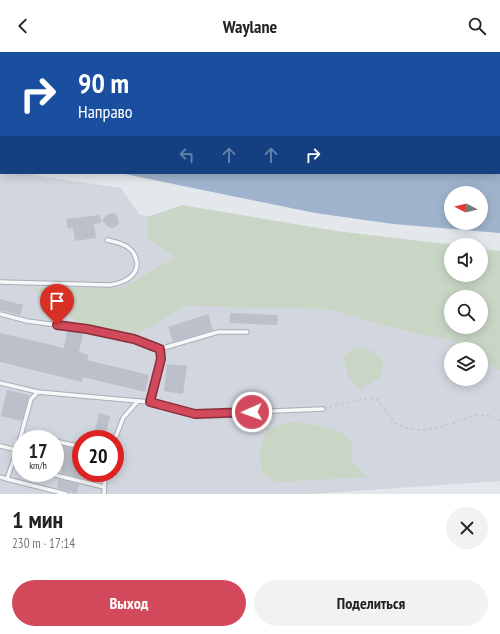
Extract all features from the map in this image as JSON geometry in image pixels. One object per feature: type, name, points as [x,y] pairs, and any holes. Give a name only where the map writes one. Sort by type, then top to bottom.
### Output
[{"type":"lane","points":[[0,282],[110,285],[120,283],[130,278],[137,268],[136,258],[130,249],[120,243],[107,240]]},
{"type":"lane","points":[[0,314],[27,321],[87,329],[134,339],[160,349],[218,332],[247,332]]},
{"type":"lane","points":[[150,402],[161,359],[160,349]]},
{"type":"lane","points":[[0,383],[38,392],[150,402],[195,414],[323,409]]},
{"type":"lane","points":[[23,430],[31,399],[38,392]]},
{"type":"lane","points":[[118,430],[123,418],[138,401]]},
{"type":"lane","points":[[0,446],[12,449]]},
{"type":"lane","points":[[7,479],[12,466]]},
{"type":"lane","points":[[0,477],[66,494]]},
{"type":"lane","points":[[64,477],[104,487]]},
{"type":"lane","points":[[104,482],[104,494]]},
{"type":"path","points":[[323,409],[369,398],[378,400],[395,423],[409,429],[425,430],[451,424],[472,416],[487,415],[500,420]]},
{"type":"shaded area","points":[[26,174],[121,188],[140,215],[444,256],[444,282],[488,282],[488,271],[500,264],[500,481],[310,494],[0,494],[0,175]]},
{"type":"green space","points":[[182,205],[336,231],[444,244],[444,282],[488,282],[488,250],[500,251],[500,371],[488,363],[488,342],[456,342],[394,328],[327,309],[184,306],[140,333],[80,324],[57,308],[34,288],[120,288],[175,257],[147,238],[148,217]]},
{"type":"green space","points":[[356,347],[374,351],[384,363],[379,378],[360,389],[348,377],[344,357]]},
{"type":"green space","points":[[293,422],[321,426],[340,431],[353,443],[350,458],[366,477],[277,482],[262,474],[260,451],[267,429]]},
{"type":"water","points":[[125,174],[500,174],[500,233],[464,230],[488,230],[488,186],[444,186],[444,228],[393,224],[315,213]]},
{"type":"building","points":[[113,213],[117,215],[119,222],[117,226],[112,228],[107,226],[102,220],[108,214]]},
{"type":"building","points":[[100,215],[101,223],[94,224],[96,238],[75,241],[73,228],[68,229],[66,219]]},
{"type":"building","points":[[0,299],[23,305],[20,315],[0,310]]},
{"type":"building","points":[[230,313],[278,315],[277,325],[230,323]]},
{"type":"building","points":[[208,314],[213,330],[173,342],[168,327]]},
{"type":"building","points":[[67,331],[83,334],[79,352],[89,355],[87,360],[149,375],[145,392],[83,377],[82,382],[0,362],[0,333],[64,348]]},
{"type":"building","points":[[167,364],[187,366],[183,394],[164,391]]},
{"type":"building","points":[[7,390],[29,395],[22,421],[1,416]]},
{"type":"building","points":[[99,413],[110,416],[107,430],[95,430]]},
{"type":"building","points":[[64,446],[72,448],[72,476],[64,474]]},
{"type":"building","points":[[64,480],[79,484],[77,494],[57,488],[58,482],[64,482]]},
{"type":"route","points":[[57,325],[87,329],[134,339],[160,349],[161,359],[150,402],[195,414],[252,412]]}]
